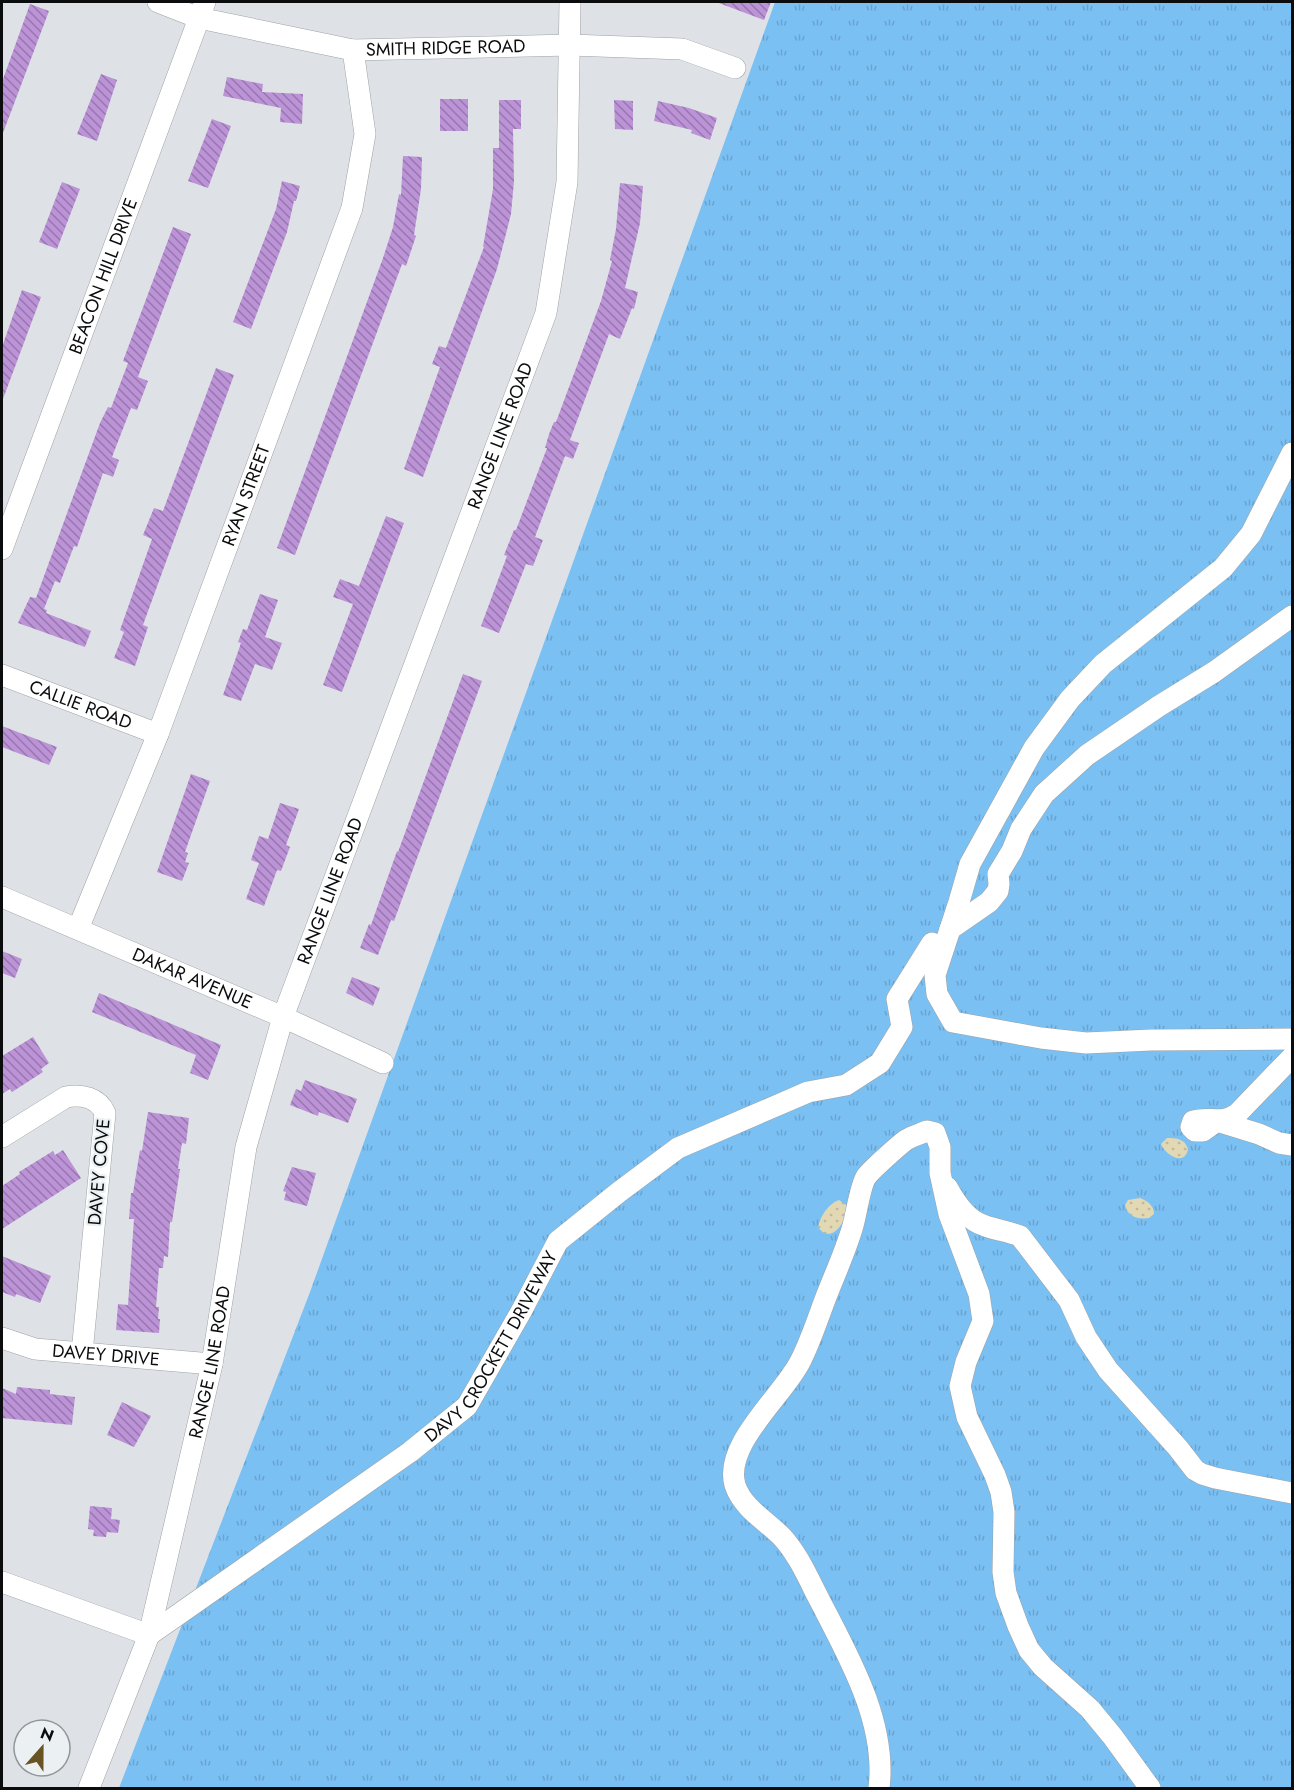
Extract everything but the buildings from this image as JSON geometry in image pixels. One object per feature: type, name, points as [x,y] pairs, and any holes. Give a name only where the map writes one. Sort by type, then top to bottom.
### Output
[{"type":"street","name":"SMITH RIDGE ROAD","points":[[158,2],[202,10],[353,51],[570,45],[682,49],[735,68]]},
{"type":"street","name":"RANGE LINE ROAD","points":[[89,1788],[149,1635],[212,1364],[246,1147],[283,1017],[546,313],[567,182],[570,2]]},
{"type":"street","name":"BEACON HILL DRIVE","points":[[2,549],[202,10]]},
{"type":"street","name":"RYAN STREET","points":[[78,929],[158,734],[352,208],[365,134],[353,51]]},
{"type":"street","points":[[1293,453],[1251,534],[1223,568],[1103,664],[1070,699],[1034,748],[970,864],[935,975],[937,994],[953,1022],[1041,1038],[1086,1043],[1293,1039]]},
{"type":"street","points":[[950,929],[989,902],[998,891],[998,874],[1021,830],[1044,794],[1087,755],[1214,672],[1293,616]]},
{"type":"street","name":"CALLIE ROAD","points":[[2,675],[158,734]]},
{"type":"street","name":"DAKAR AVENUE","points":[[2,897],[283,1017],[383,1063]]},
{"type":"street","name":"DAVY CROCKETT DRIVEWAY","points":[[149,1635],[410,1452],[467,1406],[522,1311],[558,1241],[619,1192],[678,1148],[808,1092],[846,1085],[880,1064],[902,1027],[897,999],[932,944]]},
{"type":"street","points":[[1293,1057],[1238,1114],[1228,1120],[1193,1120],[1191,1127],[1195,1131],[1203,1131],[1217,1121],[1280,1143],[1293,1145]]},
{"type":"street","name":"DAVEY COVE","points":[[2,1137],[66,1097],[77,1095],[92,1100],[99,1103],[105,1113],[82,1353]]},
{"type":"street","points":[[879,1788],[880,1758],[874,1728],[863,1694],[843,1648],[798,1561],[783,1538],[756,1515],[745,1502],[736,1487],[733,1474],[738,1456],[750,1431],[801,1361],[852,1231],[866,1177],[906,1140],[927,1131],[935,1133],[940,1147],[940,1173],[949,1214],[979,1294],[983,1322],[966,1362],[960,1386],[967,1417],[1001,1492],[1004,1512],[1003,1572],[1006,1593],[1029,1650],[1043,1667],[1090,1709],[1150,1788]]},
{"type":"street","points":[[940,1173],[953,1198],[969,1216],[981,1225],[1020,1236],[1069,1300],[1086,1337],[1108,1370],[1195,1470],[1215,1478],[1293,1493]]},
{"type":"street","name":"DAVEY DRIVE","points":[[2,1338],[35,1349],[212,1364]]},
{"type":"street","points":[[2,1581],[149,1635]]},
{"type":"green space","points":[[775,2],[1292,2],[1292,1788],[119,1788],[310,1292]]},
{"type":"sand","points":[[1167,1138],[1183,1141],[1188,1149],[1183,1157],[1175,1157],[1166,1152],[1161,1144]]},
{"type":"sand","points":[[1140,1198],[1152,1206],[1154,1214],[1149,1218],[1134,1216],[1126,1209],[1125,1205],[1128,1200]]},
{"type":"sand","points":[[839,1200],[846,1205],[841,1224],[833,1233],[823,1232],[818,1227],[821,1218],[828,1207]]}]
